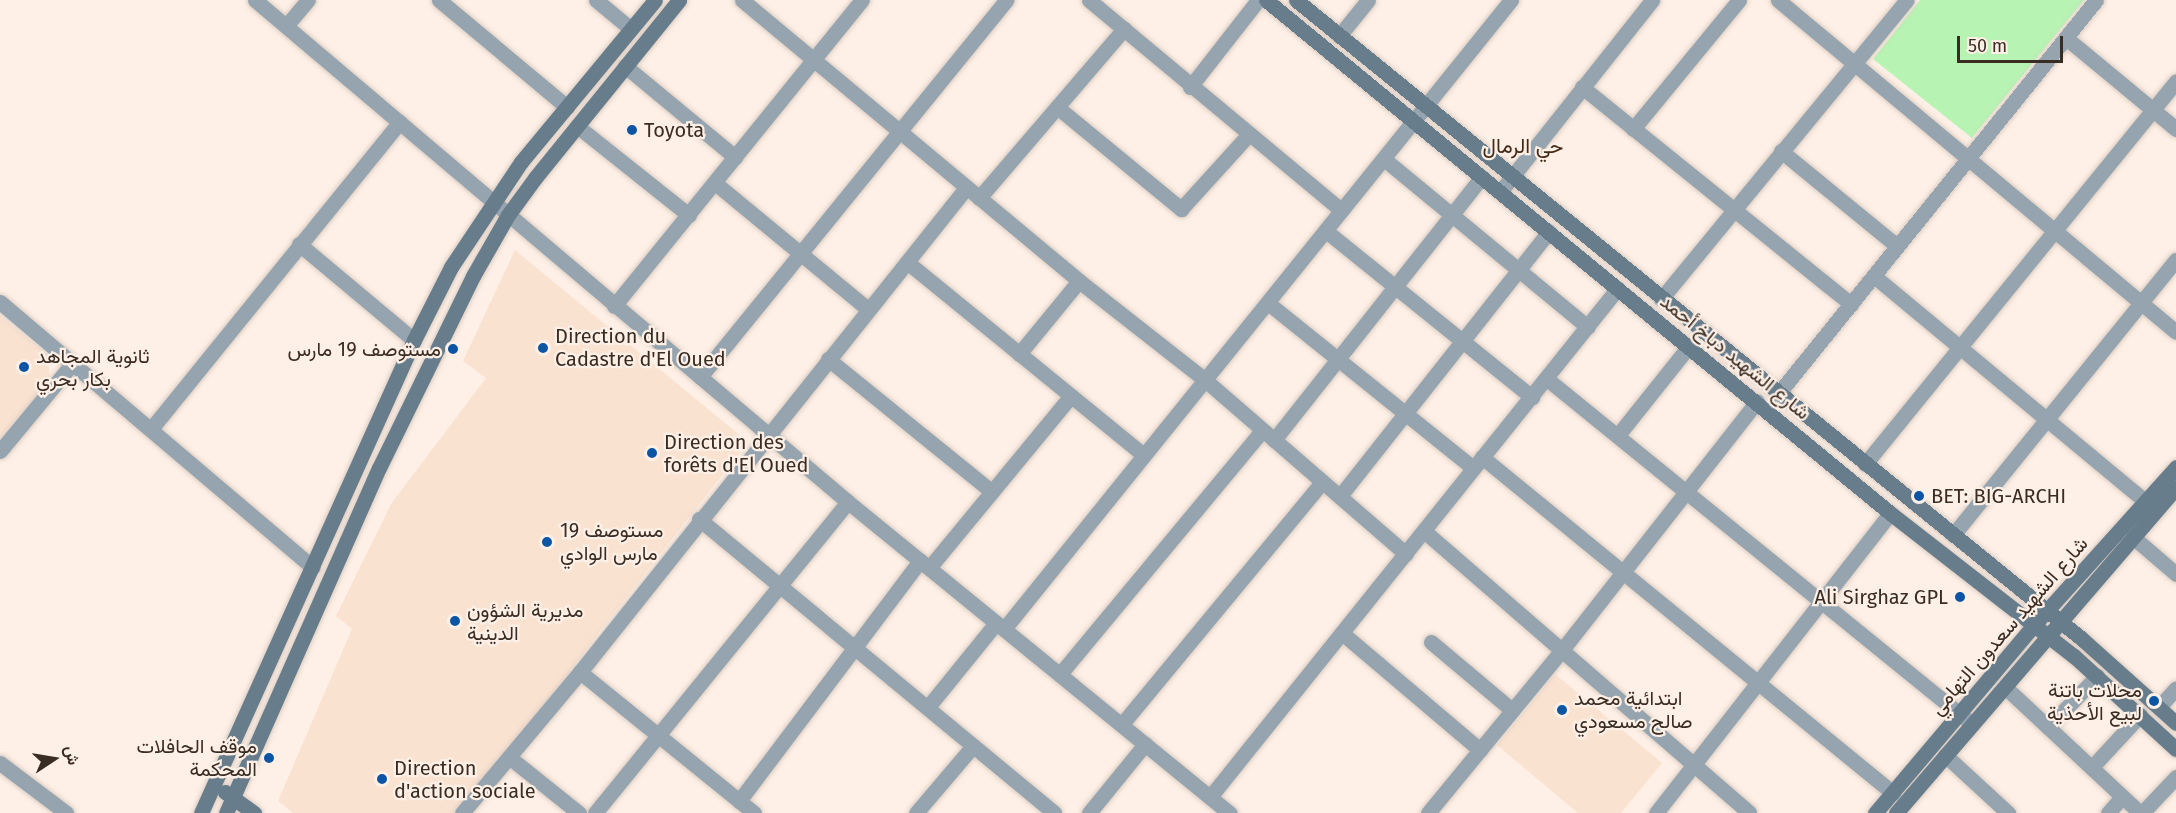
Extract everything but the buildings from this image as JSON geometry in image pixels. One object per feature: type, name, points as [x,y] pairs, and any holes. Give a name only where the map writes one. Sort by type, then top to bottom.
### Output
[{"type":"street","points":[[255,0],[848,502],[1230,813]]},
{"type":"street","points":[[286,26],[308,0]]},
{"type":"street","points":[[439,0],[567,107]]},
{"type":"street","points":[[596,0],[631,29]]},
{"type":"street","points":[[202,812],[414,340],[451,267],[493,200],[655,0]]},
{"type":"street","points":[[226,813],[440,338],[508,215],[679,0]]},
{"type":"street","points":[[742,0],[1079,281],[1204,379],[1406,554]]},
{"type":"street","points":[[614,306],[862,0]]},
{"type":"street","points":[[700,377],[802,253],[897,131],[1006,0]]},
{"type":"street","points":[[1089,0],[1248,135],[1341,210]]},
{"type":"street","points":[[1191,87],[1258,0]]},
{"type":"street","name":"شارع الشهيد دباخ أحمد","points":[[1266,0],[1757,401],[1890,513],[2097,676],[2176,749]]},
{"type":"street","name":"شارع الشهيد دباخ أحمد","points":[[1296,0],[1778,394],[2060,620],[2176,723]]},
{"type":"street","points":[[1340,36],[1368,0]]},
{"type":"street","points":[[928,707],[1000,626],[1268,303],[1511,0]]},
{"type":"street","points":[[1500,192],[1652,0]]},
{"type":"street","points":[[1633,129],[1739,0]]},
{"type":"street","points":[[1778,0],[2176,332]]},
{"type":"street","points":[[1661,299],[1731,210],[1907,0]]},
{"type":"street","points":[[1778,394],[2096,0]]},
{"type":"street","points":[[979,198],[1124,29]]},
{"type":"street","points":[[2066,38],[2176,129]]},
{"type":"street","points":[[625,66],[735,157]]},
{"type":"street","points":[[1865,464],[2176,81]]},
{"type":"street","points":[[1582,87],[1731,210],[1851,304]]},
{"type":"street","points":[[1057,106],[1181,210],[1248,135]]},
{"type":"street","points":[[151,429],[299,243],[400,122]]},
{"type":"street","points":[[577,126],[689,215]]},
{"type":"street","points":[[1781,151],[1897,246]]},
{"type":"street","points":[[1384,159],[1588,327]]},
{"type":"street","points":[[1060,674],[1338,359],[1482,177]]},
{"type":"street","points":[[715,183],[868,309]]},
{"type":"street","points":[[462,813],[580,672],[699,519],[966,188]]},
{"type":"street","points":[[1326,231],[1394,289],[1532,397]]},
{"type":"street","points":[[1340,496],[1407,414],[1549,231]]},
{"type":"street","points":[[299,243],[414,340]]},
{"type":"street","points":[[1953,535],[2176,260]]},
{"type":"street","points":[[907,262],[1142,454]]},
{"type":"street","points":[[1874,276],[2146,502]]},
{"type":"street","points":[[1019,354],[1079,281]]},
{"type":"street","points":[[1210,797],[1618,288]]},
{"type":"street","points":[[0,302],[313,567]]},
{"type":"street","points":[[1268,303],[1407,414],[1622,571],[1893,793]]},
{"type":"street","points":[[1618,435],[1689,346]]},
{"type":"street","points":[[828,359],[992,492]]},
{"type":"street","points":[[0,451],[72,364]]},
{"type":"street","points":[[1547,379],[1687,490],[1966,719]]},
{"type":"street","points":[[739,801],[853,646],[992,492],[1071,396]]},
{"type":"street","points":[[1428,813],[1562,650],[1757,401]]},
{"type":"street","name":"شارع الشهيد سعدون التهامي","points":[[1896,813],[1945,755],[1966,719],[2033,626],[2176,467]]},
{"type":"street","points":[[1122,724],[1322,482]]},
{"type":"street","name":"شارع الشهيد سعدون التهامي","points":[[1875,813],[1966,719],[2005,687],[2046,636],[2176,487]]},
{"type":"street","points":[[595,813],[848,502]]},
{"type":"street","points":[[1656,813],[1757,680],[1890,513]]},
{"type":"street","points":[[699,519],[1054,813]]},
{"type":"street","points":[[1424,531],[1749,813]]},
{"type":"street","points":[[2133,537],[2176,574]]},
{"type":"street","points":[[1342,633],[1480,750]]},
{"type":"street","points":[[1431,642],[1512,710]]},
{"type":"street","points":[[580,672],[753,813]]},
{"type":"street","points":[[2048,727],[2097,676]]},
{"type":"street","points":[[2005,687],[2141,813],[2176,777]]},
{"type":"street","points":[[2159,707],[2176,688]]},
{"type":"street","points":[[2092,767],[2140,715]]},
{"type":"street","points":[[1089,813],[1145,744]]},
{"type":"street","points":[[916,813],[973,746]]},
{"type":"street","points":[[1945,755],[2008,813]]},
{"type":"street","points":[[509,757],[579,813]]},
{"type":"street","points":[[0,762],[66,813]]},
{"type":"street","points":[[214,785],[254,813]]},
{"type":"street","points":[[2108,813],[2122,797]]},
{"type":"shaded area","points":[[515,250],[748,442],[596,636],[467,813],[293,813],[278,801],[352,629],[336,616],[391,504],[486,378],[463,361]]},
{"type":"shaded area","name":"ثانوية المجاهد بكار بحري","points":[[0,316],[48,355],[50,380],[0,438]]},
{"type":"shaded area","name":"ابتدائية محمد صالح مسعودي","points":[[1555,674],[1662,763],[1621,813],[1578,813],[1497,745]]},
{"type":"green space","points":[[1920,0],[2084,0],[1972,138],[1873,59]]},
{"type":"place","name":"Toyota","points":[[632,130]]},
{"type":"place","name":"Direction du Cadastre d'El Oued","points":[[543,348]]},
{"type":"place","name":"مستوصف 19 مارس","points":[[453,349]]},
{"type":"place","name":"ثانوية المجاهد بكار بحري","points":[[24,367]]},
{"type":"place","name":"Direction des forêts d'El Oued","points":[[652,453]]},
{"type":"place","name":"BET: BIG-ARCHI","points":[[1919,496]]},
{"type":"place","name":"مستوصف 19 مارس الوادي","points":[[547,542]]},
{"type":"place","name":"Ali Sirghaz GPL","points":[[1960,597]]},
{"type":"place","name":"مديرية الشؤون الدينية","points":[[455,621]]},
{"type":"place","name":"محلات باتنة لبيع الأحذية","points":[[2154,701]]},
{"type":"place","name":"ابتدائية محمد صالح مسعودي","points":[[1562,710]]},
{"type":"place","name":"موقف الحافلات المحكمة","points":[[269,758]]},
{"type":"place","name":"Direction d'action sociale","points":[[382,779]]},
{"type":"district","name":"حي الرمال","points":[[1523,146]]}]
